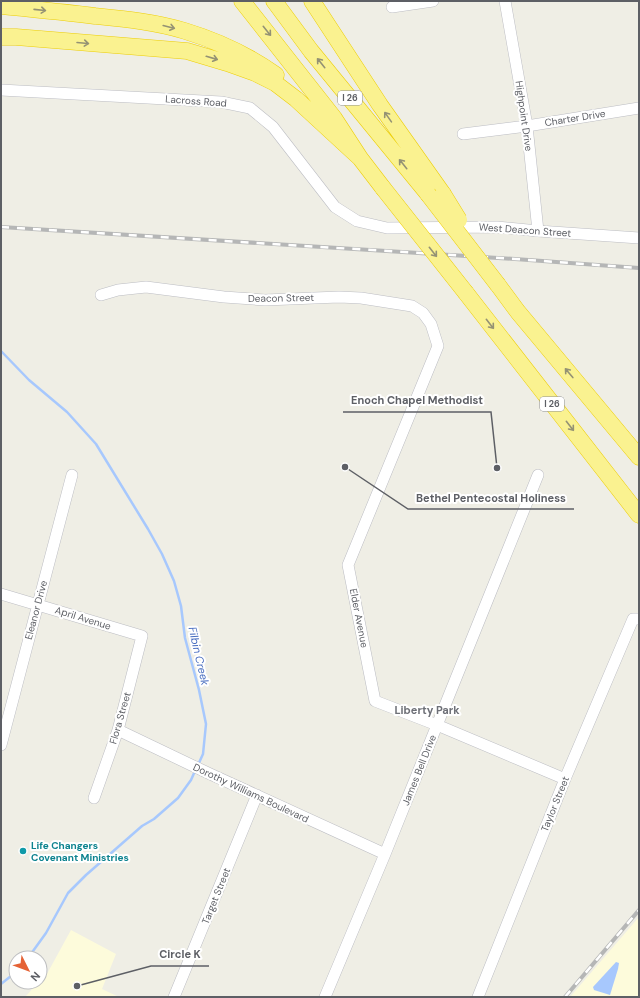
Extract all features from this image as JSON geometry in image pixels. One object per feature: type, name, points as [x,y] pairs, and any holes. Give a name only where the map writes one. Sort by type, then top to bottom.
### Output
[{"type":"highway","name":"I 26","points":[[242,1],[334,118],[360,158],[383,188],[639,515]]},
{"type":"highway","name":"I 26","points":[[274,1],[311,52],[435,194]]},
{"type":"highway","points":[[312,1],[380,105],[435,194],[498,285],[518,312],[639,457]]},
{"type":"highway","points":[[1,6],[164,25],[206,38],[258,62],[292,86],[309,102],[331,131]]},
{"type":"highway","points":[[9,37],[187,51],[212,58],[255,73],[275,83],[296,99],[360,158]]},
{"type":"street","points":[[392,8],[433,1]]},
{"type":"street","name":"Highpoint Drive","points":[[505,1],[527,126],[538,232]]},
{"type":"street","name":"Lacross Road","points":[[1,90],[222,102],[250,108],[273,128],[335,207],[357,221],[387,228]]},
{"type":"street","name":"Charter Drive","points":[[463,134],[527,126],[639,108]]},
{"type":"street","name":"West Deacon Street","points":[[387,228],[497,226],[538,232],[639,238]]},
{"type":"street","name":"Deacon Street","points":[[100,295],[118,290],[146,287],[224,297],[265,300],[339,297],[361,298],[412,306],[423,313],[431,324],[438,346]]},
{"type":"street","name":"Elder Avenue","points":[[438,346],[348,565],[375,701],[437,725],[565,779]]},
{"type":"street","name":"Eleanor Drive","points":[[1,745],[72,475]]},
{"type":"street","name":"James Bell Drive","points":[[325,997],[385,854],[538,475]]},
{"type":"street","name":"April Avenue","points":[[1,594],[142,636]]},
{"type":"street","name":"Taylor Street","points":[[478,997],[565,779],[633,619],[639,619]]},
{"type":"street","name":"Flora Street","points":[[94,798],[118,730],[142,636]]},
{"type":"street","name":"Dorothy Williams Boulevard","points":[[118,730],[257,796],[385,854]]},
{"type":"street","name":"Target Street","points":[[174,997],[257,796]]},
{"type":"shaded area","points":[[639,917],[639,997],[570,997]]},
{"type":"shaded area","points":[[71,930],[116,954],[102,989],[119,997],[25,997],[31,990],[48,990],[48,972]]},
{"type":"water","points":[[616,962],[619,963],[618,969],[610,995],[594,990],[593,987]]},
{"type":"waterway","name":"Filbin Creek","points":[[1,351],[29,380],[67,412],[96,444],[162,554],[174,581],[181,606],[185,638],[199,690],[206,724],[203,754],[198,765]]},
{"type":"waterway","name":"Filbin Creek","points":[[34,950],[46,933],[68,893],[86,875],[142,826],[154,819],[178,798],[191,780],[195,771]]},
{"type":"waterway","name":"Filbin Creek","points":[[1,984],[8,978]]},
{"type":"railway","points":[[1,227],[639,268]]},
{"type":"railway","points":[[565,997],[639,910]]},
{"type":"place","name":"Bethel Pentecostal Holiness","points":[[345,467]]},
{"type":"place","name":"Enoch Chapel Methodist","points":[[497,468]]},
{"type":"place","name":"Life Changers Covenant Ministries","points":[[23,851]]},
{"type":"place","name":"Circle K","points":[[77,986]]},
{"type":"district","name":"Liberty Park","points":[[427,710]]}]
